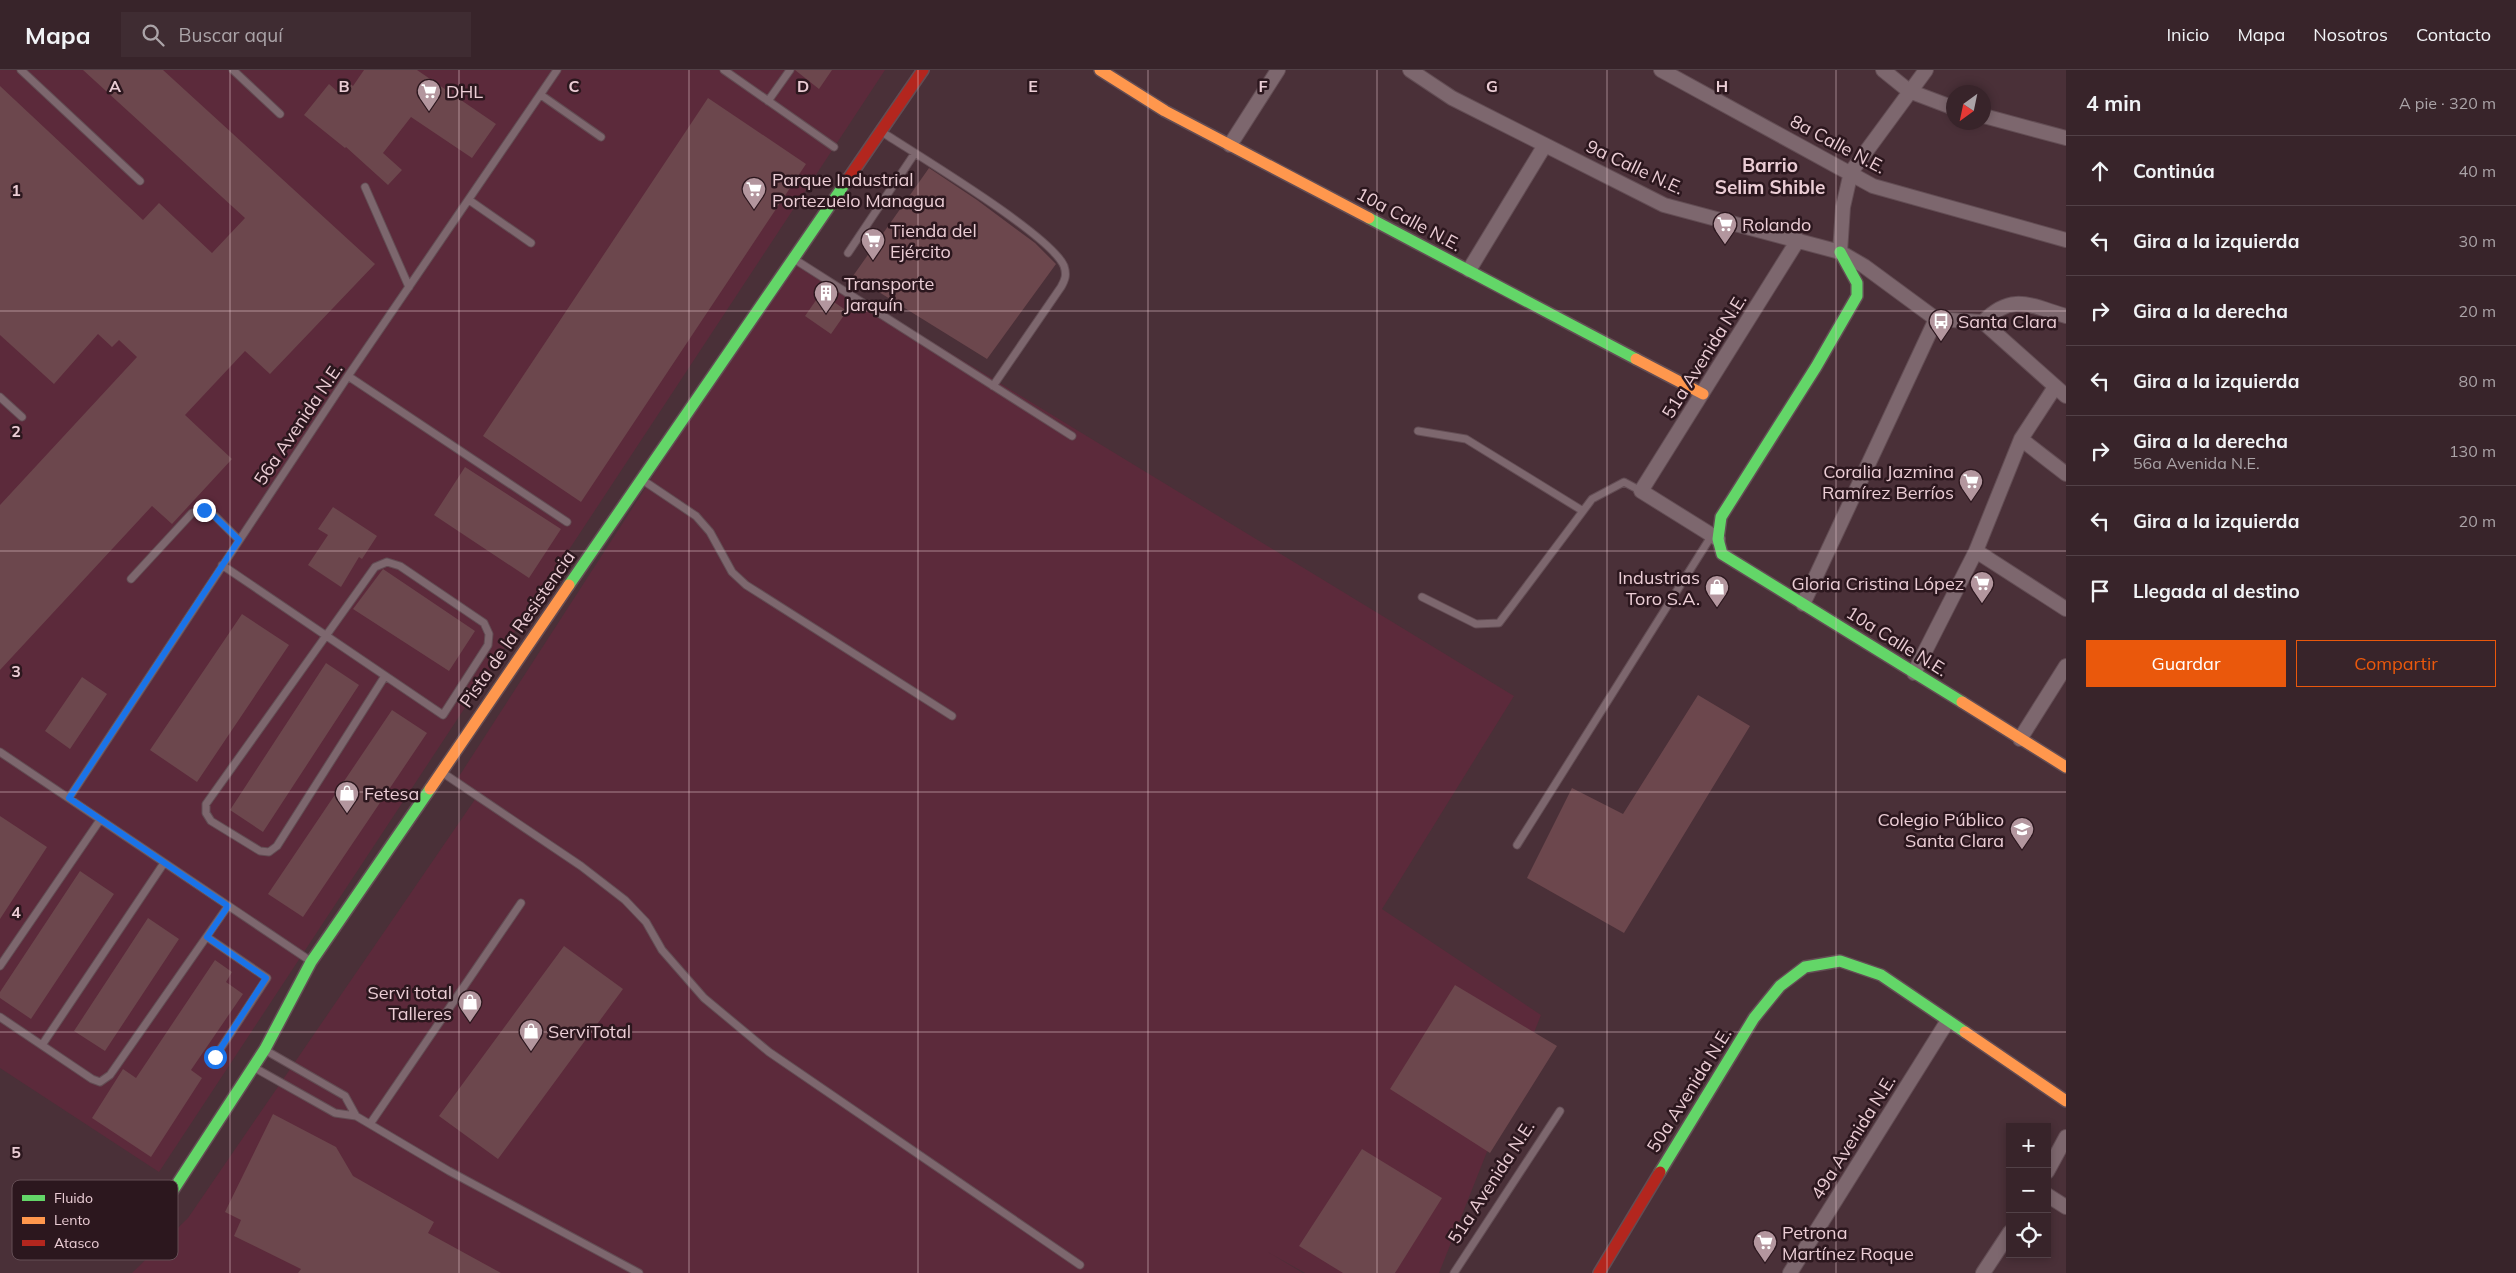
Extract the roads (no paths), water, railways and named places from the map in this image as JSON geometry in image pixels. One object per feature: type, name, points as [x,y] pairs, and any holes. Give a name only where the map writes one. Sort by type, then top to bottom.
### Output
[{"type":"street","name":"Pista de la Resistencia","points":[[178,1183],[265,1050],[311,962],[923,70]]},
{"type":"street","name":"10a Calle N.E.","points":[[1100,70],[1165,111],[1703,394]]},
{"type":"street","points":[[1230,145],[1278,70]]},
{"type":"street","name":"9a Calle N.E.","points":[[1410,70],[1452,98],[1664,205],[1840,252],[1864,266],[1936,319]]},
{"type":"street","name":"8a Calle N.E.","points":[[1661,70],[1851,172],[1873,186],[2066,240]]},
{"type":"street","points":[[1883,70],[1909,91],[1946,105]]},
{"type":"street","points":[[1641,492],[1715,537],[1721,517],[1816,367],[1857,296],[1857,283],[1840,252],[1843,208],[1851,172],[1926,70]]},
{"type":"street","points":[[1991,118],[2066,138]]},
{"type":"street","points":[[1469,270],[1546,145]]},
{"type":"street","name":"51a Avenida N.E.","points":[[1641,492],[1798,240]]},
{"type":"street","points":[[1984,322],[1996,309],[2017,302],[2066,316]]},
{"type":"street","points":[[1803,604],[1936,319],[1984,322],[2060,391],[2021,439],[1976,551],[1914,673]]},
{"type":"street","points":[[2021,439],[2066,474]]},
{"type":"street","name":"10a Calle N.E.","points":[[1715,537],[1722,554],[2066,767]]},
{"type":"street","points":[[1976,551],[2066,609]]},
{"type":"street","points":[[2020,739],[2066,666]]},
{"type":"street","name":"50a Avenida N.E.","points":[[1599,1273],[1754,1018],[1780,986],[1805,966],[1840,961],[1881,975],[1948,1022]]},
{"type":"street","points":[[1948,1022],[2066,1101]]},
{"type":"street","name":"49a Avenida N.E.","points":[[1790,1273],[1948,1022]]},
{"type":"street","points":[[2049,1168],[2066,1137]]},
{"type":"street","points":[[2051,1198],[2066,1207]]},
{"type":"street","points":[[1983,1273],[2006,1238]]},
{"type":"lane","points":[[21,70],[140,181]]},
{"type":"lane","points":[[233,70],[280,114]]},
{"type":"lane","name":"56a Avenida N.E.","points":[[69,798],[348,376],[557,70]]},
{"type":"lane","points":[[724,70],[834,146]]},
{"type":"lane","points":[[768,101],[790,70]]},
{"type":"lane","points":[[541,95],[602,138]]},
{"type":"lane","points":[[882,131],[1038,236],[1061,260],[1065,268],[1066,276],[1061,287],[993,386]]},
{"type":"lane","points":[[848,253],[915,153]]},
{"type":"lane","points":[[365,187],[409,286]]},
{"type":"lane","points":[[469,200],[531,243]]},
{"type":"lane","points":[[794,258],[1072,436]]},
{"type":"lane","points":[[348,376],[568,522]]},
{"type":"lane","points":[[0,397],[22,417]]},
{"type":"lane","points":[[1418,431],[1466,439],[1583,511]]},
{"type":"lane","points":[[641,480],[696,516],[710,532],[732,572],[746,585],[952,716]]},
{"type":"lane","points":[[1422,597],[1476,624],[1499,623],[1592,499],[1624,482],[1641,492]]},
{"type":"lane","points":[[132,579],[192,513],[204,510],[214,516],[239,540]]},
{"type":"lane","points":[[1517,845],[1715,537]]},
{"type":"lane","points":[[222,565],[326,636],[443,715],[488,645],[489,634],[484,622],[400,566],[386,562],[375,567],[326,636],[206,804],[206,813],[211,820],[260,851],[269,852],[276,846],[385,676]]},
{"type":"lane","points":[[0,752],[311,962]]},
{"type":"lane","points":[[441,771],[581,866],[625,900],[646,922],[662,950],[704,998],[769,1052],[1080,1265]]},
{"type":"lane","points":[[0,966],[100,820]]},
{"type":"lane","points":[[42,1045],[164,863]]},
{"type":"lane","points":[[370,1124],[521,903]]},
{"type":"lane","points":[[0,1017],[92,1079],[100,1082],[110,1075],[228,906]]},
{"type":"lane","points":[[207,937],[266,978],[215,1057]]},
{"type":"lane","points":[[265,1050],[345,1096],[356,1116]]},
{"type":"lane","points":[[254,1067],[335,1113],[356,1116],[449,1171],[639,1273]]},
{"type":"lane","name":"51a Avenida N.E.","points":[[1454,1273],[1560,1111]]},
{"type":"place","name":"DHL","points":[[429,112]]},
{"type":"place","name":"Parque Industrial Portezuelo Managua","points":[[754,210]]},
{"type":"place","name":"Rolando","points":[[1725,245]]},
{"type":"place","name":"Tienda del Ejército","points":[[873,261]]},
{"type":"place","name":"Transporte Jarquín","points":[[826,314]]},
{"type":"place","name":"Santa Clara","points":[[1941,342]]},
{"type":"place","name":"Coralia Jazmina Ramírez Berríos","points":[[1971,502]]},
{"type":"place","name":"Gloria Cristina López","points":[[1982,604]]},
{"type":"place","name":"Industrias Toro S.A.","points":[[1717,608]]},
{"type":"place","name":"Fetesa","points":[[347,814]]},
{"type":"place","name":"Colegio Público Santa Clara","points":[[2022,850]]},
{"type":"place","name":"Servi total Talleres","points":[[470,1023]]},
{"type":"place","name":"ServiTotal","points":[[531,1052]]},
{"type":"place","name":"Petrona Martínez Roque","points":[[1765,1263]]},
{"type":"district","name":"Barrio Selim Shible","points":[[1770,176]]}]
